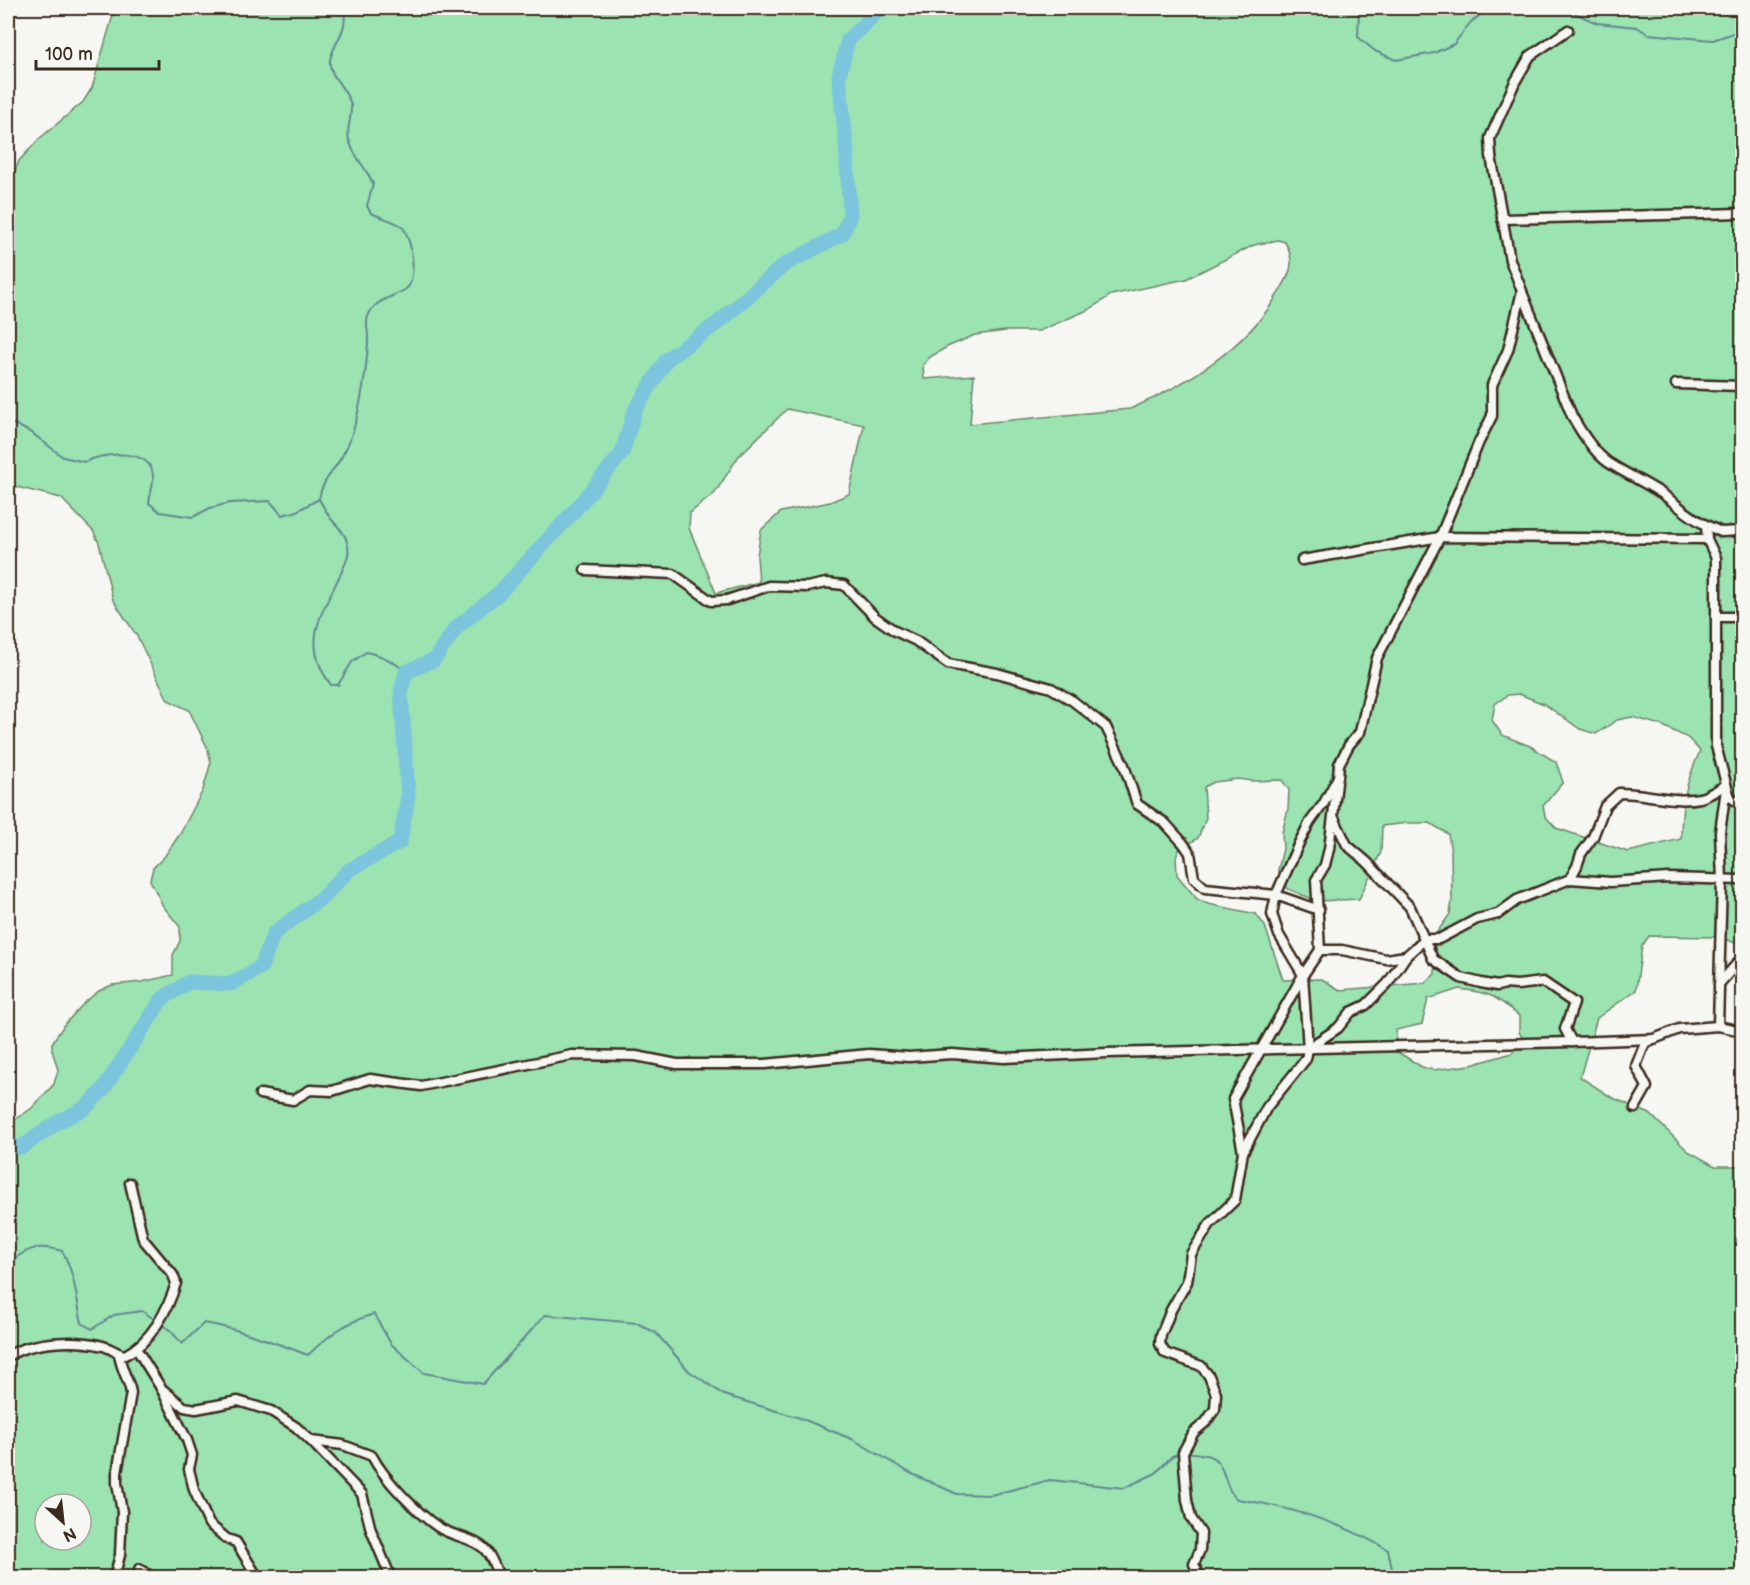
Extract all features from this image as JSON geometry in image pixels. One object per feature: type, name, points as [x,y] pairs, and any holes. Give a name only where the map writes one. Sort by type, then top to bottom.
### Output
[{"type":"street","points":[[1568,30],[1530,56],[1515,82],[1490,138],[1491,156],[1510,260],[1572,416],[1581,432],[1607,462],[1640,479],[1670,500],[1690,518],[1721,532],[1743,531]]},
{"type":"street","points":[[1502,219],[1743,213]]},
{"type":"street","points":[[1243,1152],[1233,1099],[1302,975],[1320,950],[1316,880],[1325,864],[1334,818],[1339,764],[1349,745],[1360,732],[1377,658],[1440,537],[1492,416],[1492,385],[1508,350],[1522,291]]},
{"type":"street","points":[[1676,384],[1743,386]]},
{"type":"street","points":[[1706,525],[1707,539],[1716,558],[1716,746],[1730,797],[1743,805]]},
{"type":"street","points":[[1302,560],[1440,537],[1707,539]]},
{"type":"street","points":[[585,570],[673,574],[711,601],[727,600],[770,586],[807,587],[826,583],[844,585],[875,617],[948,664],[1051,688],[1072,701],[1106,728],[1124,765],[1137,804],[1165,823],[1183,843],[1190,853],[1194,878],[1205,888],[1276,895],[1319,910]]},
{"type":"street","points":[[1716,617],[1743,617]]},
{"type":"street","points":[[1200,1578],[1194,1564],[1200,1550],[1201,1533],[1191,1518],[1187,1500],[1183,1452],[1194,1432],[1206,1422],[1215,1409],[1216,1394],[1209,1376],[1201,1366],[1165,1353],[1160,1344],[1161,1335],[1171,1310],[1187,1282],[1191,1254],[1210,1224],[1235,1200],[1243,1152],[1267,1107],[1306,1059],[1308,1049],[1302,975],[1279,935],[1272,914],[1276,895],[1299,843],[1338,777]]},
{"type":"street","points":[[1570,879],[1578,866],[1581,854],[1593,837],[1605,806],[1619,793],[1681,799],[1702,798],[1726,785]]},
{"type":"street","points":[[1718,1026],[1722,880],[1720,832],[1726,785]]},
{"type":"street","points":[[1334,818],[1347,846],[1367,862],[1410,907],[1433,959],[1461,978],[1497,986],[1543,982],[1574,1003],[1565,1029],[1572,1042]]},
{"type":"street","points":[[1308,1049],[1338,1028],[1351,1012],[1366,1005],[1388,983],[1406,956],[1425,939],[1439,939],[1477,920],[1498,914],[1517,900],[1570,879],[1611,882],[1668,878],[1743,880]]},
{"type":"street","points":[[1320,950],[1342,950],[1386,959],[1406,956]]},
{"type":"street","points":[[1719,984],[1743,958]]},
{"type":"street","points":[[1635,1108],[1647,1087],[1636,1066],[1645,1043],[1678,1029],[1718,1026],[1743,1031]]},
{"type":"street","points":[[260,1094],[293,1100],[310,1090],[332,1091],[370,1079],[421,1086],[572,1055],[636,1056],[678,1064],[765,1064],[869,1054],[909,1057],[952,1054],[1004,1058],[1107,1053],[1259,1051],[1654,1039]]},
{"type":"street","points":[[8,1356],[29,1346],[91,1343],[125,1355],[147,1340],[170,1300],[176,1283],[173,1275],[143,1239],[130,1183]]},
{"type":"street","points":[[136,1348],[187,1440],[192,1455],[189,1469],[194,1490],[209,1524],[227,1539],[237,1542],[258,1578]]},
{"type":"street","points":[[114,1578],[120,1555],[122,1512],[117,1473],[131,1393],[121,1368],[119,1354]]},
{"type":"street","points":[[160,1388],[184,1407],[196,1409],[238,1401],[271,1411],[296,1427],[362,1494],[371,1530],[391,1578]]},
{"type":"street","points":[[311,1441],[344,1445],[372,1456],[395,1487],[426,1517],[440,1528],[482,1546],[499,1578]]},
{"type":"street","points":[[139,1569],[154,1578]]},
{"type":"green space","points":[[115,8],[1742,8],[1742,946],[1720,937],[1649,936],[1642,946],[1636,990],[1597,1018],[1580,1077],[1611,1097],[1650,1114],[1688,1151],[1715,1166],[1742,1166],[1742,1577],[8,1577],[8,1125],[32,1108],[54,1084],[58,1070],[52,1043],[64,1025],[85,1002],[99,991],[112,985],[142,982],[173,975],[173,955],[180,941],[180,927],[163,906],[150,880],[153,868],[180,834],[203,790],[211,762],[207,747],[189,710],[168,700],[137,636],[113,600],[99,543],[93,531],[61,498],[13,486],[8,488],[8,189],[19,161],[39,139],[83,102],[92,88]],"holes":[[[1278,240],[1285,242],[1289,250],[1290,269],[1278,294],[1250,331],[1193,376],[1130,409],[970,424],[974,375],[924,379],[923,365],[930,357],[975,335],[1005,331],[1039,331],[1090,309],[1111,295],[1186,279],[1254,245]],[[787,409],[864,425],[849,494],[830,502],[781,512],[761,530],[757,556],[759,582],[716,593],[689,528],[690,513],[715,493],[738,457]],[[1519,694],[1544,704],[1580,729],[1596,734],[1617,720],[1632,717],[1661,725],[1688,738],[1700,751],[1685,794],[1681,839],[1628,852],[1556,828],[1545,816],[1543,806],[1563,782],[1556,762],[1530,746],[1502,735],[1492,720],[1495,704],[1508,695]],[[1238,779],[1282,780],[1289,790],[1288,809],[1282,833],[1283,849],[1278,870],[1288,889],[1317,901],[1359,899],[1381,852],[1382,826],[1430,823],[1448,834],[1451,852],[1452,900],[1450,914],[1435,935],[1435,974],[1425,983],[1340,990],[1322,979],[1283,980],[1265,926],[1256,914],[1208,904],[1197,899],[1177,875],[1176,856],[1179,850],[1198,838],[1206,818],[1204,787],[1214,782]],[[1459,989],[1492,996],[1519,1016],[1519,1032],[1523,1039],[1512,1053],[1471,1065],[1433,1070],[1422,1067],[1396,1051],[1396,1030],[1422,1024],[1428,999]]]},
{"type":"waterway","points":[[343,8],[345,15],[343,29],[332,53],[330,66],[335,78],[347,94],[351,106],[348,129],[352,148],[373,184],[367,206],[371,213],[400,225],[404,230],[408,237],[413,267],[410,284],[406,289],[376,305],[368,317],[366,363],[356,421],[345,450],[320,493],[319,499],[344,535],[348,554],[321,614],[315,641],[322,669],[331,685],[338,685],[352,662],[366,652],[388,659],[406,672]]},
{"type":"waterway","points":[[8,1147],[22,1147],[58,1122],[85,1108],[103,1090],[162,999],[189,982],[231,984],[261,967],[274,933],[323,897],[349,870],[400,842],[408,796],[401,692],[406,672],[434,660],[456,628],[499,593],[576,509],[622,453],[635,410],[667,359],[719,322],[784,265],[842,234],[850,216],[839,76],[848,40],[881,8]]},
{"type":"waterway","points":[[1359,8],[1358,37],[1375,51],[1396,60],[1434,53],[1454,44],[1470,23],[1486,11],[1495,8]]},
{"type":"waterway","points":[[1563,8],[1597,23],[1637,27],[1648,34],[1713,40],[1742,30]]},
{"type":"waterway","points":[[8,421],[32,433],[63,457],[85,462],[102,456],[124,455],[144,460],[150,466],[153,475],[149,503],[160,512],[193,517],[210,508],[230,503],[270,501],[282,515],[295,512],[319,499]]},
{"type":"waterway","points":[[8,1264],[21,1254],[33,1249],[46,1248],[62,1251],[72,1277],[82,1323],[92,1329],[114,1315],[142,1311],[157,1321]]},
{"type":"waterway","points":[[161,1324],[171,1331],[182,1344],[204,1323],[243,1332],[308,1355],[338,1330],[374,1314],[391,1344],[424,1373],[483,1384],[545,1315],[637,1323],[656,1333],[689,1371],[724,1395],[800,1418],[854,1440],[910,1473],[957,1494],[991,1495],[1050,1480],[1124,1488],[1156,1473],[1172,1456],[1180,1453]]},
{"type":"waterway","points":[[1185,1452],[1203,1454],[1215,1459],[1229,1489],[1237,1499],[1277,1506],[1315,1517],[1352,1531],[1388,1550],[1394,1578]]}]
